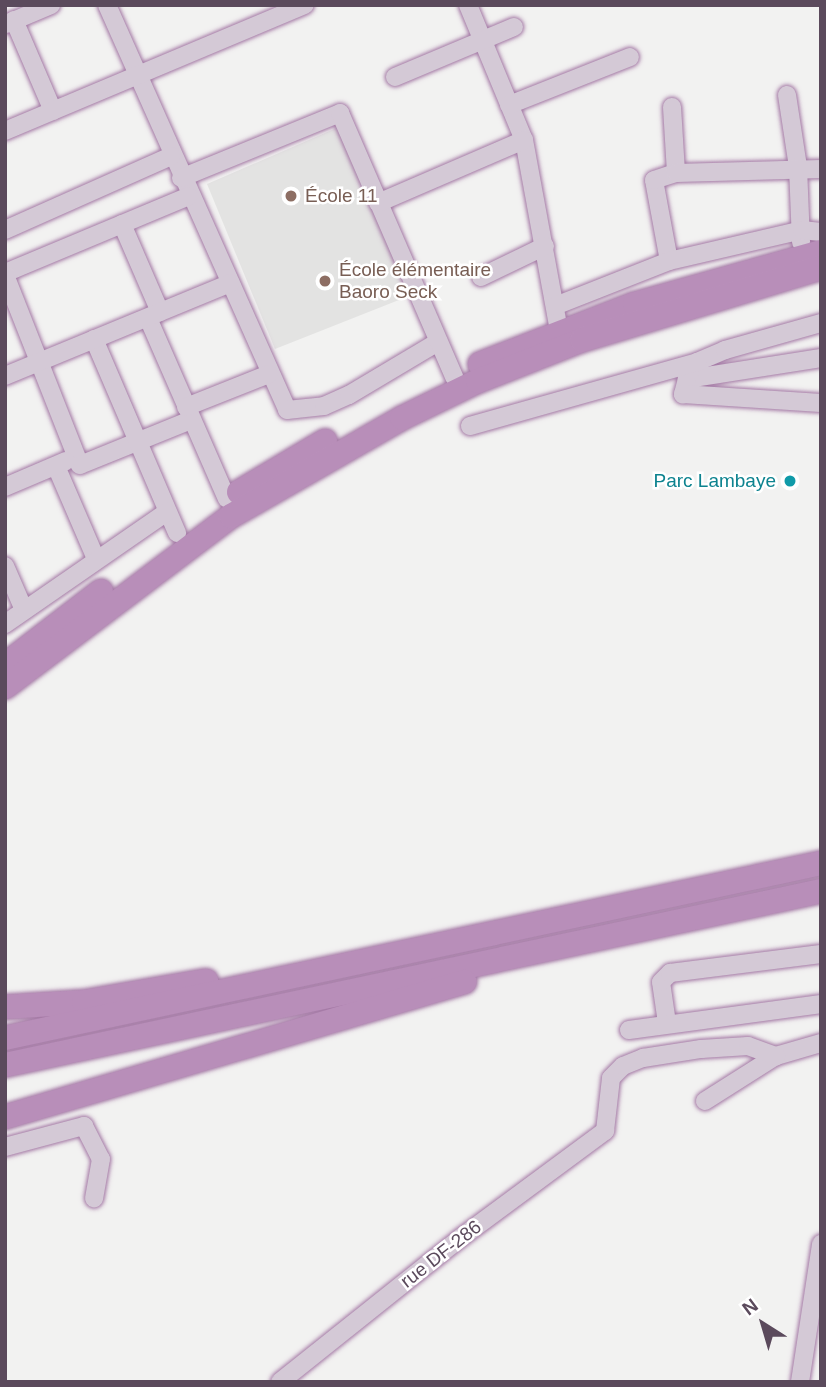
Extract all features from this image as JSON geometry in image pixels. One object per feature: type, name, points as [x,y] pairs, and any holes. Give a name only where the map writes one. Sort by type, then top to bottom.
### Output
[{"type":"highway","points":[[5,666],[172,523],[227,499],[346,430],[454,377],[559,331],[814,259]]},
{"type":"highway","points":[[5,687],[232,516],[402,418],[478,381],[582,340],[703,300],[814,259]]},
{"type":"highway","points":[[5,1038],[821,863]]},
{"type":"highway","points":[[5,1065],[821,891]]},
{"type":"highway","points":[[5,1117],[507,971],[546,950]]},
{"type":"highway","points":[[5,1007],[102,999],[286,967],[324,971]]},
{"type":"street","points":[[51,5],[20,16],[53,111]]},
{"type":"street","points":[[107,5],[171,156],[287,410],[324,406],[438,342]]},
{"type":"street","points":[[5,131],[284,9],[305,5]]},
{"type":"street","points":[[468,5],[524,139],[559,331]]},
{"type":"street","points":[[395,77],[514,27]]},
{"type":"street","points":[[509,105],[630,57]]},
{"type":"street","points":[[787,95],[798,167],[802,230],[814,259]]},
{"type":"street","points":[[672,107],[676,173]]},
{"type":"street","points":[[181,178],[340,113],[454,377]]},
{"type":"street","points":[[378,203],[524,139]]},
{"type":"street","points":[[5,230],[171,156]]},
{"type":"street","points":[[669,261],[653,184],[676,173],[798,167],[821,169]]},
{"type":"street","points":[[189,196],[5,274],[76,456],[83,464],[137,442],[188,413],[269,374]]},
{"type":"street","points":[[122,224],[188,413],[227,499]]},
{"type":"street","points":[[555,306],[669,261],[802,230],[821,232]]},
{"type":"street","points":[[481,277],[545,246]]},
{"type":"street","points":[[5,376],[231,283]]},
{"type":"street","points":[[470,426],[698,362],[821,323]]},
{"type":"street","points":[[5,624],[96,559],[172,523],[94,339]]},
{"type":"street","points":[[687,379],[821,358]]},
{"type":"street","points":[[698,362],[687,379],[686,397],[821,403]]},
{"type":"street","points":[[5,487],[76,456]]},
{"type":"street","points":[[56,466],[96,559]]},
{"type":"street","points":[[5,566],[24,610]]},
{"type":"street","points":[[667,1023],[662,982],[670,973],[821,954]]},
{"type":"street","points":[[629,1030],[821,1004]]},
{"type":"street","points":[[705,1101],[776,1056],[821,1044]]},
{"type":"street","name":"rue DF-286","points":[[280,1382],[459,1239],[605,1131],[611,1078],[623,1066],[643,1058],[701,1049],[748,1046],[776,1056]]},
{"type":"street","points":[[5,1147],[84,1126],[103,1170],[94,1198]]},
{"type":"street","points":[[800,1382],[821,1244]]},
{"type":"shaded area","points":[[341,126],[409,296],[275,349],[207,184]]},
{"type":"place","name":"École 11","points":[[291,196]]},
{"type":"place","name":"École élémentaire Baoro Seck","points":[[325,281]]},
{"type":"place","name":"Parc Lambaye","points":[[790,481]]}]
